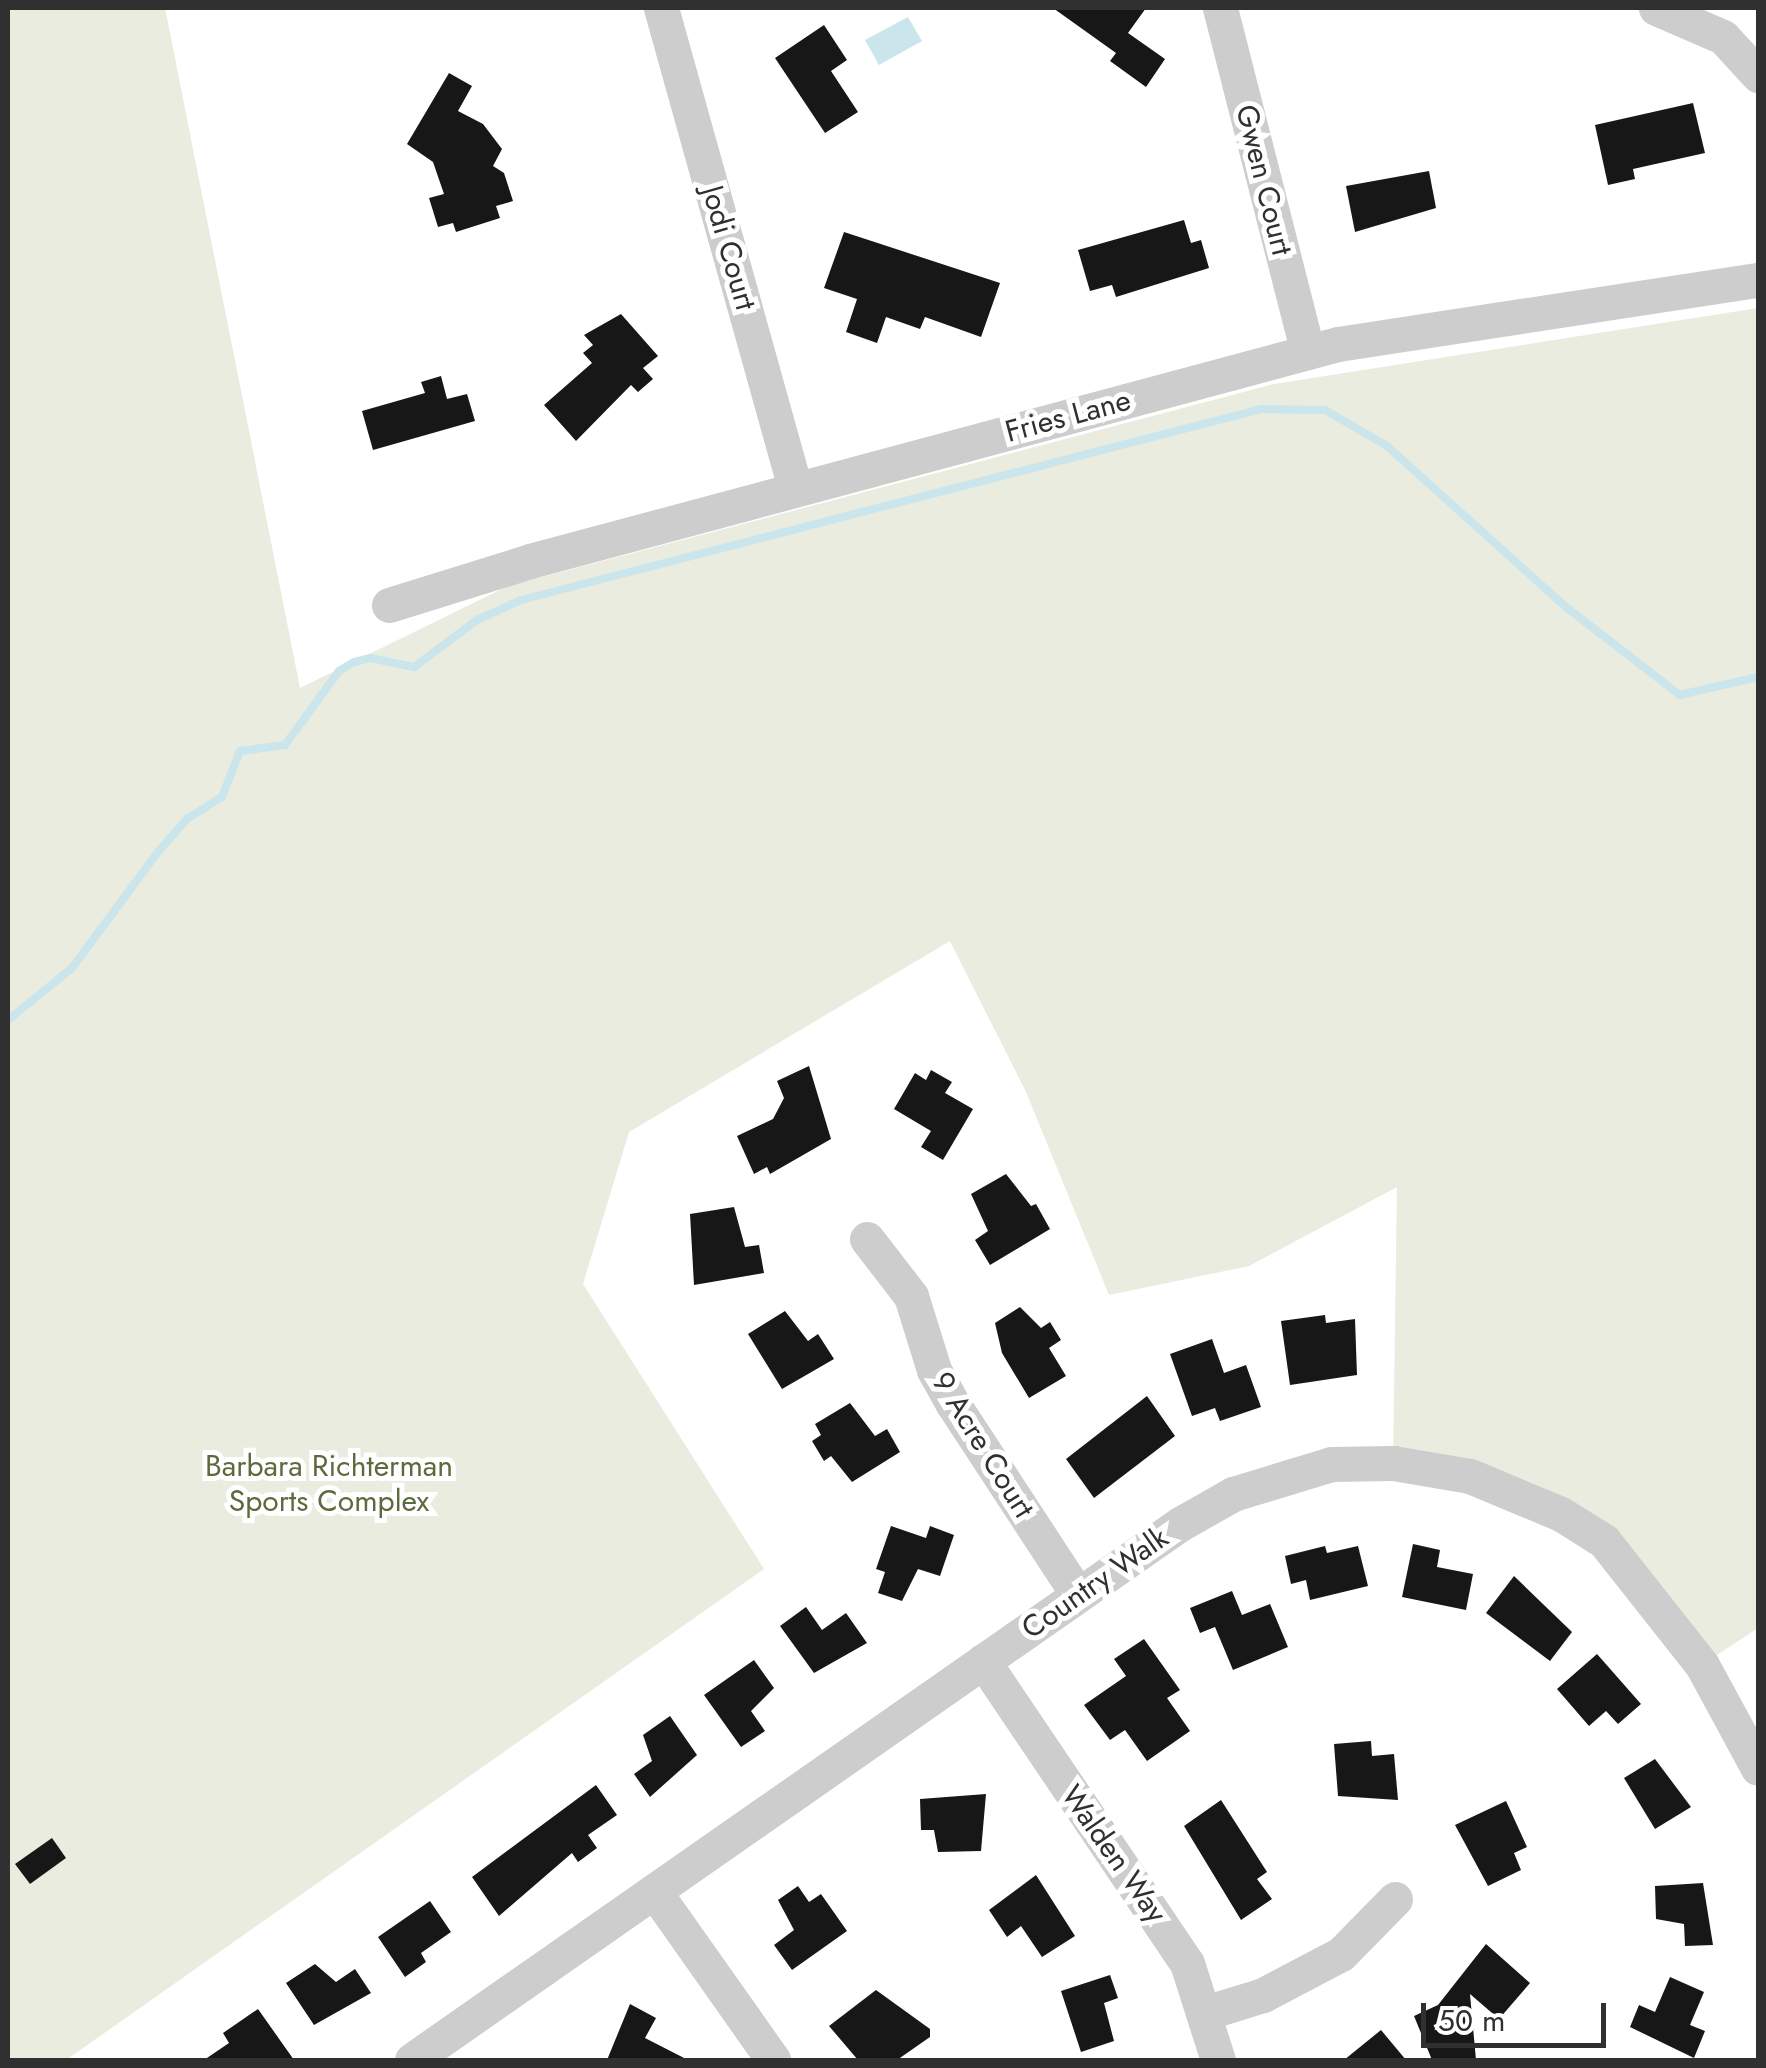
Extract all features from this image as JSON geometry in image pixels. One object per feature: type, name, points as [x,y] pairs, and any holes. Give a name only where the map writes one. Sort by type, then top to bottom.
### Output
[{"type":"street","name":"Jodi Court","points":[[661,8],[795,488]]},
{"type":"street","name":"Gwen Court","points":[[1220,8],[1308,352]]},
{"type":"street","points":[[1656,8],[1724,37],[1758,75]]},
{"type":"street","name":"Fries Lane","points":[[389,605],[795,488],[1308,352],[1758,280]]},
{"type":"street","name":"9 Acre Court","points":[[867,1240],[910,1296],[934,1370],[953,1404],[1078,1595]]},
{"type":"street","name":"Country Walk","points":[[412,2060],[1180,1524],[1282,1475],[1331,1464],[1393,1462],[1470,1476],[1561,1514],[1604,1541],[1702,1665],[1758,1768]]},
{"type":"street","name":"Walden Way","points":[[983,1661],[1162,1922],[1208,2012],[1218,2060]]},
{"type":"street","points":[[654,1890],[773,2060]]},
{"type":"street","points":[[1208,2012],[1264,1994],[1341,1954],[1395,1900]]},
{"type":"green space","name":"Barbara Richterman Sports Complex","points":[[8,8],[165,8],[300,688],[508,586],[1274,384],[1758,308],[1758,1628],[1702,1665],[1604,1541],[1393,1463],[1397,1187],[1249,1266],[1109,1295],[1026,1092],[950,941],[629,1132],[583,1284],[764,1569],[66,2060],[8,2060]]},
{"type":"water","points":[[908,17],[922,41],[879,65],[865,40]]},
{"type":"building","points":[[1053,8],[1146,8],[1128,33],[1165,59],[1146,87],[1110,61],[1116,53]]},
{"type":"building","points":[[824,25],[847,60],[831,71],[858,112],[825,133],[775,58]]},
{"type":"building","points":[[449,73],[472,86],[458,111],[483,124],[502,149],[493,166],[504,173],[513,201],[496,206],[500,218],[456,232],[453,223],[438,227],[429,198],[444,194],[433,162],[407,144]]},
{"type":"building","points":[[1693,103],[1705,153],[1633,169],[1635,179],[1608,185],[1595,125]]},
{"type":"building","points":[[1429,171],[1436,208],[1355,232],[1346,186]]},
{"type":"building","points":[[1184,220],[1191,243],[1201,240],[1209,268],[1116,297],[1112,285],[1090,291],[1078,250]]},
{"type":"building","points":[[844,232],[1000,283],[981,337],[925,317],[920,329],[886,317],[877,343],[846,332],[857,299],[824,288]]},
{"type":"building","points":[[621,314],[658,356],[643,368],[653,379],[638,392],[631,385],[576,441],[544,405],[592,363],[583,353],[593,345],[584,335]]},
{"type":"building","points":[[441,376],[447,399],[467,394],[475,421],[373,450],[362,411],[425,393],[421,382]]},
{"type":"building","points":[[809,1066],[831,1139],[770,1174],[767,1167],[754,1174],[737,1136],[773,1119],[784,1098],[777,1081]]},
{"type":"building","points":[[931,1070],[952,1082],[945,1093],[973,1109],[943,1160],[921,1147],[931,1131],[894,1109],[915,1073],[926,1080]]},
{"type":"building","points":[[1006,1174],[1031,1206],[1036,1204],[1050,1229],[990,1265],[975,1240],[988,1231],[971,1194]]},
{"type":"building","points":[[734,1207],[745,1247],[759,1245],[764,1273],[694,1285],[690,1214]]},
{"type":"building","points":[[1020,1307],[1041,1328],[1050,1322],[1061,1340],[1049,1348],[1066,1376],[1029,1398],[1002,1353],[995,1323]]},
{"type":"building","points":[[785,1311],[808,1341],[818,1334],[834,1359],[782,1389],[748,1334]]},
{"type":"building","points":[[1325,1315],[1326,1323],[1355,1319],[1357,1375],[1290,1385],[1281,1321]]},
{"type":"building","points":[[1212,1339],[1224,1373],[1246,1365],[1261,1407],[1220,1421],[1215,1408],[1192,1416],[1170,1354]]},
{"type":"building","points":[[1147,1396],[1175,1436],[1094,1498],[1066,1459]]},
{"type":"building","points":[[850,1403],[875,1436],[887,1429],[900,1452],[852,1482],[831,1456],[824,1461],[812,1441],[821,1435],[815,1424]]},
{"type":"building","points":[[891,1526],[926,1538],[930,1526],[954,1535],[940,1576],[918,1569],[902,1601],[878,1593],[885,1572],[876,1569]]},
{"type":"building","points":[[1413,1544],[1440,1550],[1437,1567],[1473,1574],[1466,1610],[1402,1597]]},
{"type":"building","points":[[1325,1546],[1327,1553],[1358,1546],[1368,1586],[1310,1600],[1306,1580],[1291,1584],[1285,1556]]},
{"type":"building","points":[[1514,1576],[1572,1632],[1550,1661],[1486,1613]]},
{"type":"building","points":[[1232,1591],[1242,1615],[1270,1604],[1288,1647],[1233,1670],[1215,1627],[1200,1633],[1190,1608]]},
{"type":"building","points":[[806,1607],[822,1630],[846,1613],[867,1643],[814,1673],[780,1626]]},
{"type":"building","points":[[1144,1639],[1180,1690],[1167,1698],[1190,1731],[1147,1761],[1125,1730],[1110,1740],[1084,1705],[1126,1676],[1114,1659]]},
{"type":"building","points":[[1597,1654],[1641,1704],[1618,1724],[1606,1711],[1589,1726],[1557,1689]]},
{"type":"building","points":[[754,1660],[774,1688],[751,1711],[765,1731],[741,1747],[704,1695]]},
{"type":"building","points":[[670,1716],[697,1755],[650,1797],[634,1774],[652,1761],[643,1735]]},
{"type":"building","points":[[1371,1741],[1372,1756],[1394,1754],[1398,1800],[1338,1796],[1334,1744]]},
{"type":"building","points":[[1655,1759],[1691,1807],[1655,1829],[1624,1778]]},
{"type":"building","points":[[596,1785],[617,1815],[588,1835],[597,1848],[578,1862],[572,1853],[499,1916],[472,1877]]},
{"type":"building","points":[[986,1794],[981,1851],[938,1852],[934,1830],[921,1830],[920,1799]]},
{"type":"building","points":[[1221,1800],[1267,1872],[1257,1879],[1272,1899],[1241,1920],[1184,1826]]},
{"type":"building","points":[[1506,1801],[1527,1847],[1514,1853],[1521,1870],[1488,1886],[1455,1825]]},
{"type":"building","points":[[52,1838],[66,1858],[30,1884],[15,1864]]},
{"type":"building","points":[[1036,1875],[1075,1936],[1042,1957],[1021,1926],[1007,1937],[989,1910]]},
{"type":"building","points":[[1703,1883],[1713,1945],[1685,1946],[1684,1924],[1656,1919],[1655,1886]]},
{"type":"building","points":[[798,1886],[809,1902],[821,1894],[847,1931],[792,1970],[774,1945],[794,1930],[778,1900]]},
{"type":"building","points":[[430,1901],[451,1932],[421,1953],[426,1962],[405,1977],[378,1937]]},
{"type":"building","points":[[1486,1944],[1530,1983],[1499,2019],[1470,1994],[1476,2060],[1432,2060],[1414,2016],[1438,2005]]},
{"type":"building","points":[[315,1964],[336,1982],[355,1969],[371,1993],[314,2025],[286,1983]]},
{"type":"building","points":[[1110,1975],[1118,1998],[1104,2003],[1114,2041],[1081,2052],[1061,1991]]},
{"type":"building","points":[[1670,1977],[1704,1992],[1690,2025],[1705,2031],[1694,2058],[1630,2027],[1639,2005],[1655,2012]]},
{"type":"building","points":[[876,1990],[930,2029],[930,2037],[897,2060],[858,2060],[829,2026]]},
{"type":"building","points":[[630,2004],[656,2018],[645,2038],[688,2060],[607,2060]]},
{"type":"building","points":[[258,2009],[294,2060],[204,2060],[229,2043],[223,2033]]},
{"type":"building","points":[[1381,2030],[1406,2060],[1344,2060]]},
{"type":"waterway","points":[[8,1020],[72,968],[157,853],[187,819],[222,797],[240,751],[285,745],[339,671],[354,662],[370,658],[414,667],[477,620],[521,600],[1261,409],[1325,410],[1387,446],[1566,607],[1680,695],[1758,677]]}]
